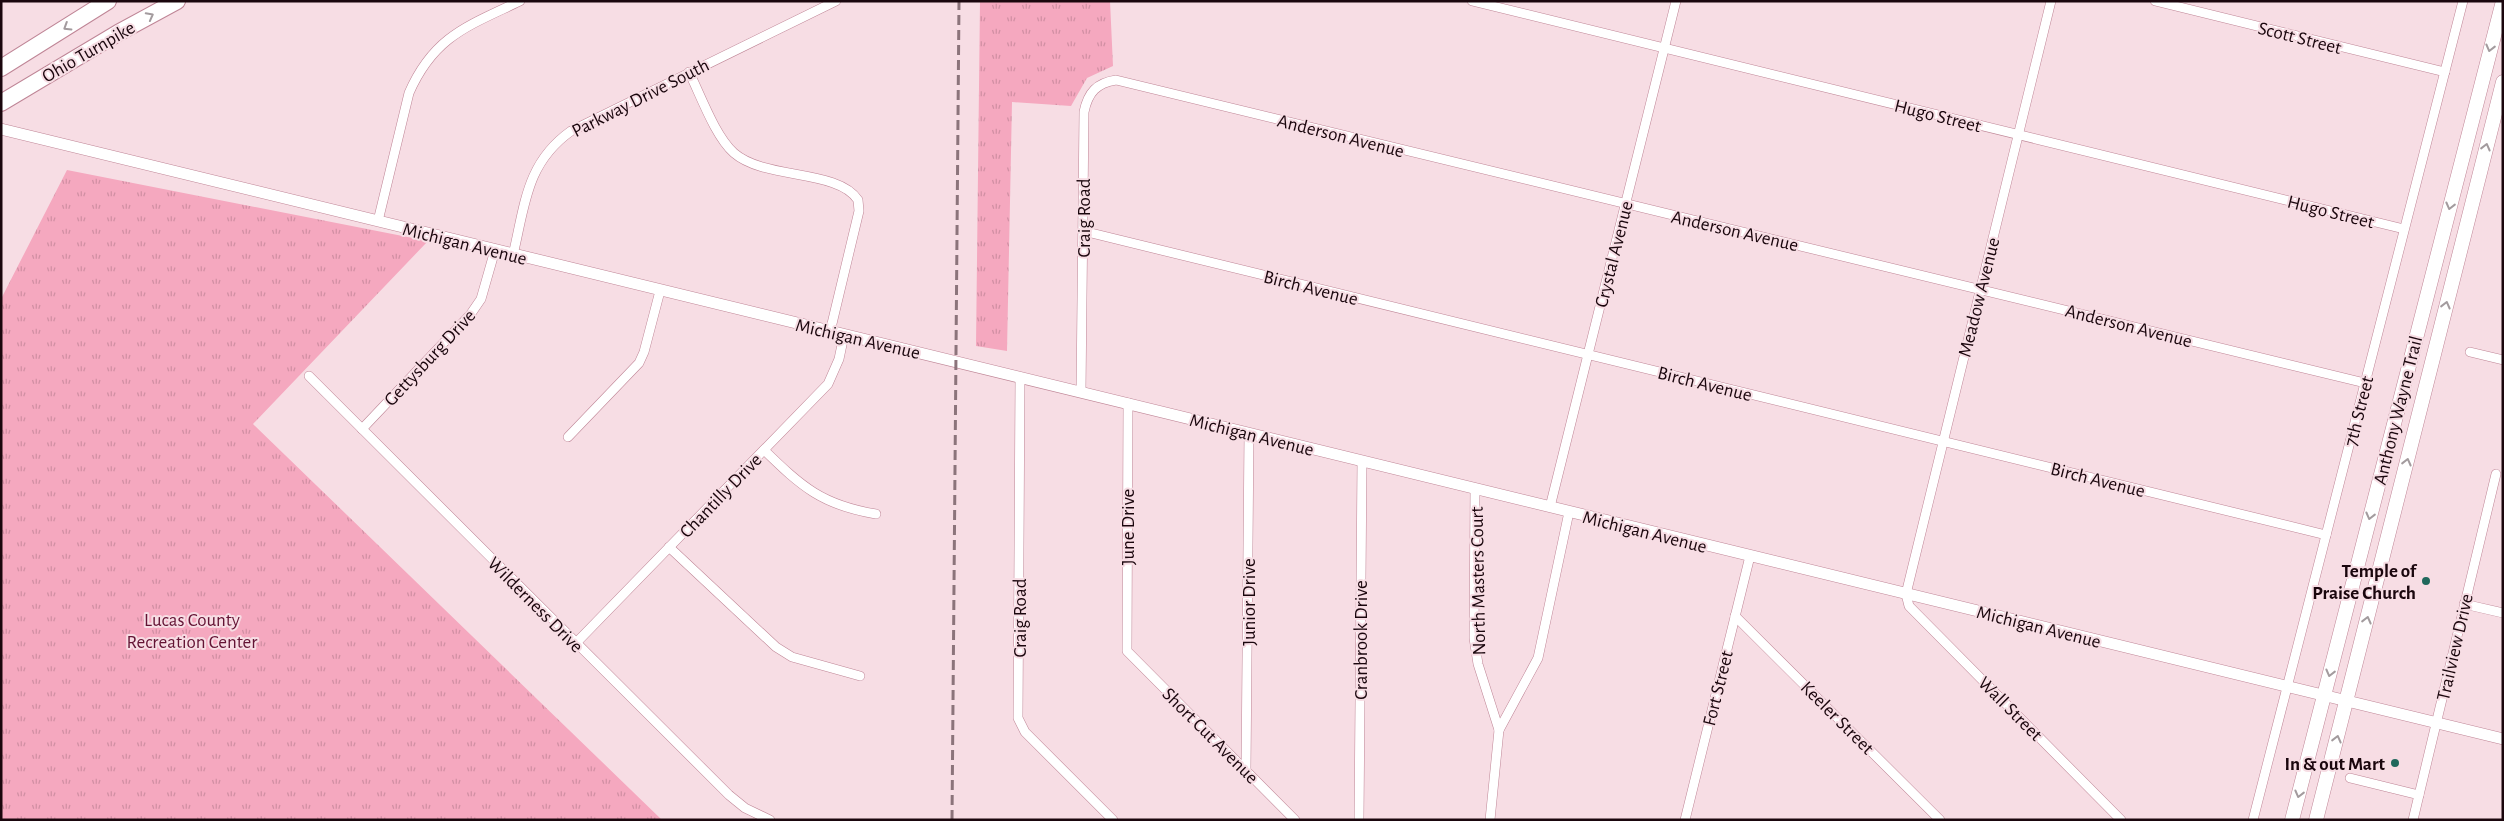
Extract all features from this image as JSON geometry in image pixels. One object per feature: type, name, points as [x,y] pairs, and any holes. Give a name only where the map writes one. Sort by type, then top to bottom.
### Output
[{"type":"highway","name":"Ohio Turnpike","points":[[1,68],[108,1]]},
{"type":"highway","name":"Ohio Turnpike","points":[[2,103],[86,52],[177,1]]},
{"type":"highway","name":"Anthony Wayne Trail","points":[[2292,820],[2503,1]]},
{"type":"highway","name":"Anthony Wayne Trail","points":[[2316,820],[2503,82]]},
{"type":"street","points":[[378,221],[416,76],[433,52],[453,34],[520,1]]},
{"type":"street","name":"Parkway Drive South","points":[[513,255],[535,171],[547,151],[571,131],[836,1]]},
{"type":"street","name":"Hugo Street","points":[[1472,1],[2404,229]]},
{"type":"street","name":"Crystal Avenue","points":[[1550,507],[1676,1]]},
{"type":"street","name":"Meadow Avenue","points":[[1906,594],[2051,1]]},
{"type":"street","name":"Scott Street","points":[[2154,1],[2444,72]]},
{"type":"street","name":"7th Street","points":[[2252,820],[2463,1]]},
{"type":"street","points":[[689,72],[723,141],[734,153],[758,165],[846,187],[858,200],[859,211],[830,332]]},
{"type":"street","name":"Anderson Avenue","points":[[1105,82],[1116,80],[1980,288],[2365,383]]},
{"type":"street","name":"Craig Road","points":[[1081,392],[1084,112],[1089,95],[1105,82]]},
{"type":"street","name":"Michigan Avenue","points":[[1,129],[2503,739]]},
{"type":"street","name":"Birch Avenue","points":[[1083,231],[2326,535]]},
{"type":"street","name":"Gettysburg Drive","points":[[362,428],[473,310],[480,299],[495,250]]},
{"type":"street","points":[[568,436],[639,363],[644,352],[660,290]]},
{"type":"street","name":"Chantilly Drive","points":[[576,644],[828,384],[839,359],[844,335]]},
{"type":"street","points":[[2470,352],[2503,360]]},
{"type":"street","name":"Wilderness Drive","points":[[309,376],[729,795],[745,808],[770,820]]},
{"type":"street","name":"Craig Road","points":[[1020,377],[1018,718],[1025,732],[1113,820]]},
{"type":"street","name":"June Drive","points":[[1126,651],[1128,403]]},
{"type":"street","name":"Junior Drive","points":[[1246,772],[1249,433]]},
{"type":"street","points":[[764,450],[796,482],[810,492],[853,510],[876,514]]},
{"type":"street","name":"Cranbrook Drive","points":[[1359,820],[1362,461]]},
{"type":"street","name":"Trailview Drive","points":[[2413,820],[2496,474]]},
{"type":"street","points":[[2492,488],[2503,490]]},
{"type":"street","name":"North Masters Court","points":[[1475,489],[1474,638],[1478,664],[1499,730],[1490,820]]},
{"type":"street","points":[[1499,730],[1538,658],[1569,512]]},
{"type":"street","points":[[669,547],[776,648],[792,657],[860,676]]},
{"type":"street","name":"Fort Street","points":[[1685,820],[1750,556]]},
{"type":"street","name":"Wall Street","points":[[1906,594],[1909,606],[2121,820]]},
{"type":"street","points":[[2464,604],[2503,613]]},
{"type":"street","name":"Keeler Street","points":[[1735,616],[1940,820]]},
{"type":"street","name":"Short Cut Avenue","points":[[1126,651],[1294,820]]},
{"type":"street","points":[[2350,778],[2419,795]]},
{"type":"green space","points":[[980,1],[1110,1],[1113,66],[1087,78],[1071,106],[1012,102],[1007,351],[976,346]]},
{"type":"green space","name":"Lucas County Recreation Center","points":[[67,170],[428,241],[253,424],[662,820],[1,820],[1,299]]},
{"type":"railway","points":[[952,820],[959,1]]},
{"type":"place","name":"Temple of Praise Church","points":[[2426,581]]},
{"type":"place","name":"In & out Mart","points":[[2395,763]]}]
